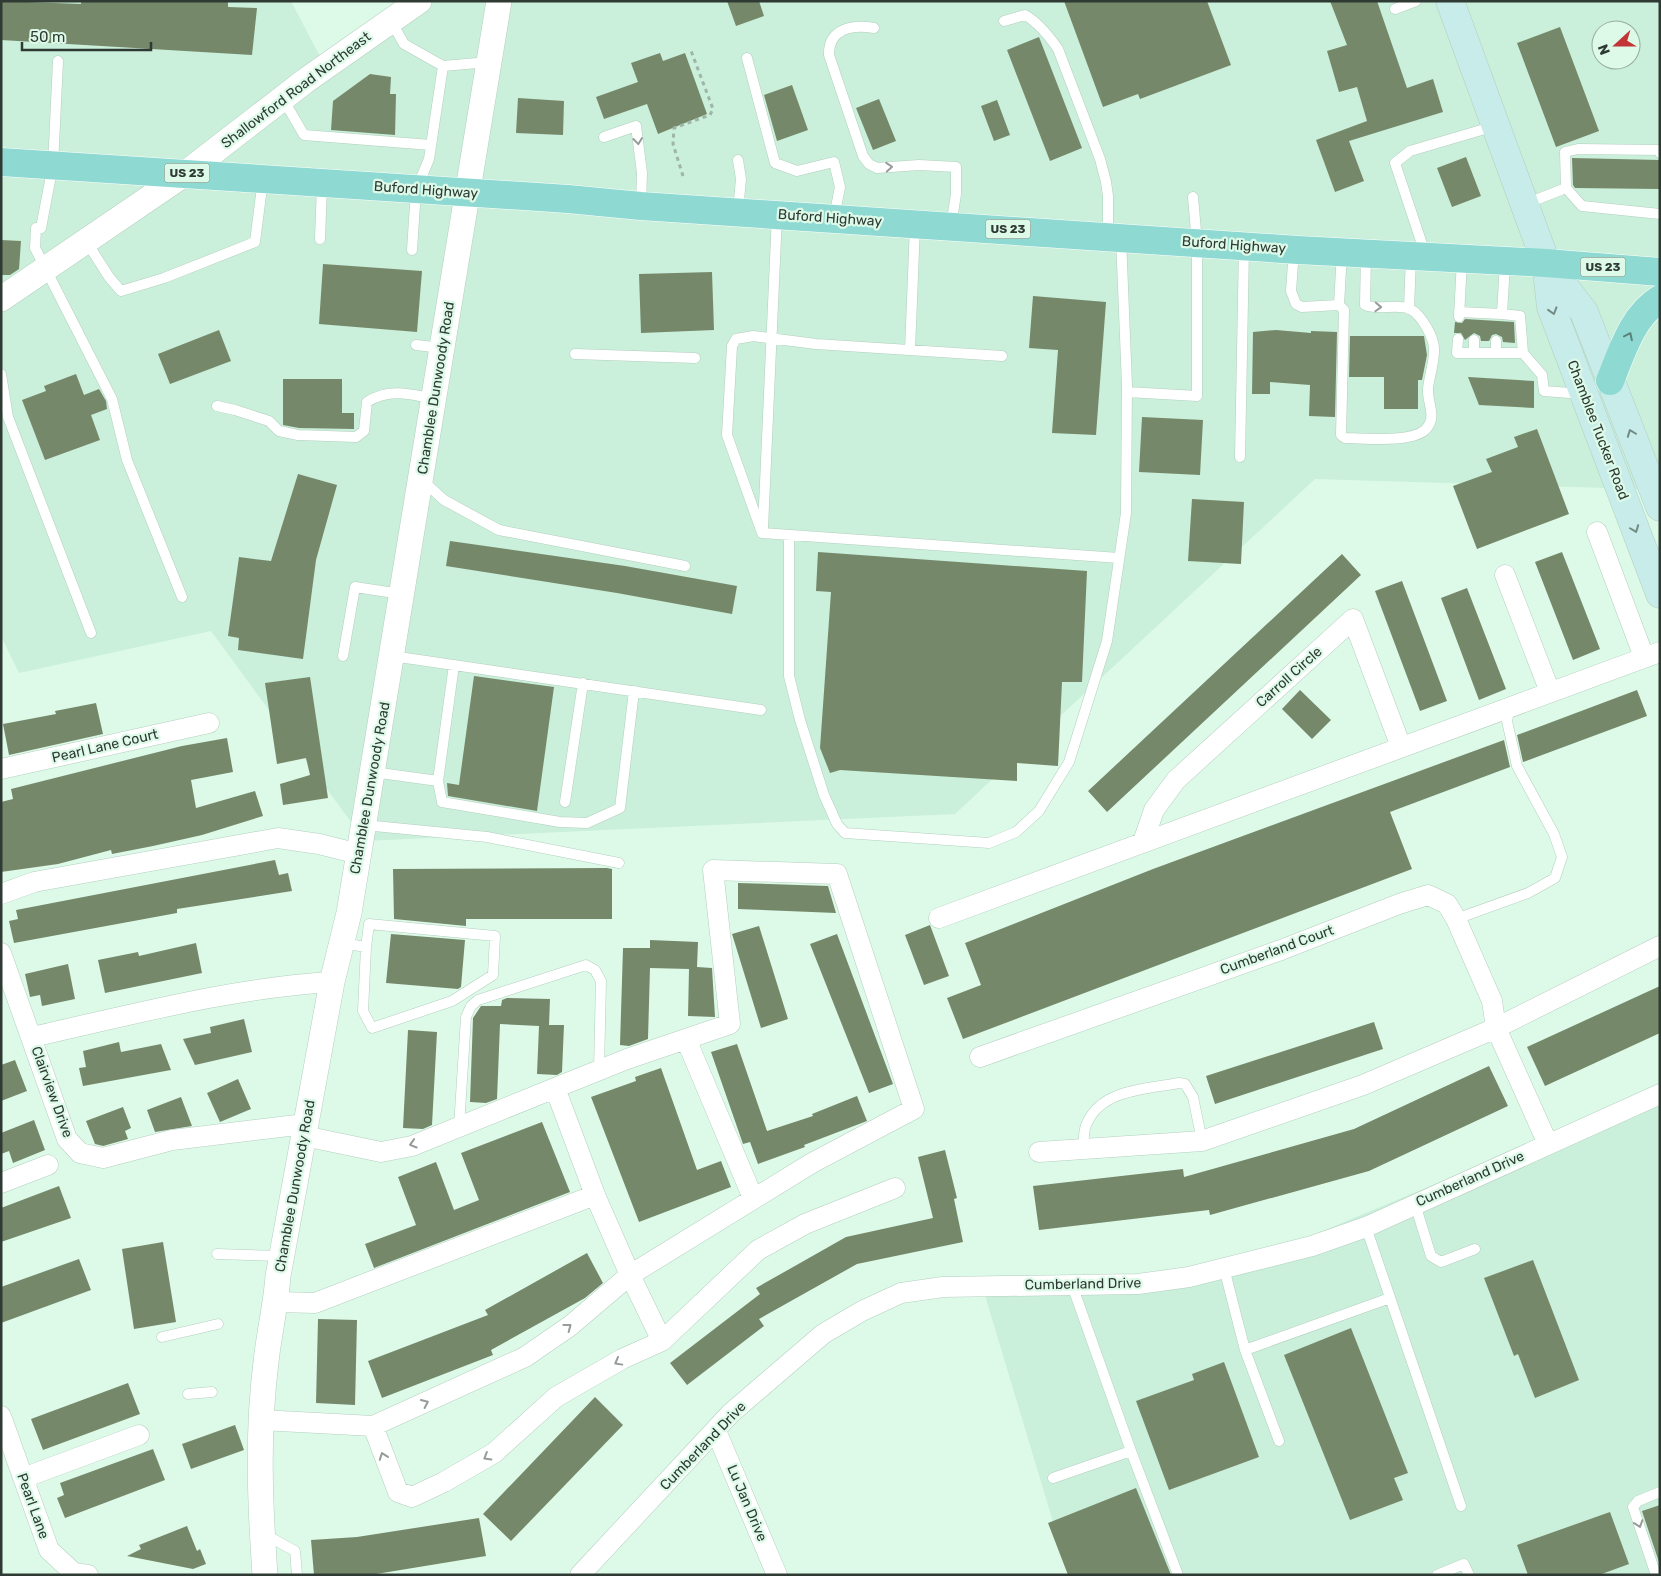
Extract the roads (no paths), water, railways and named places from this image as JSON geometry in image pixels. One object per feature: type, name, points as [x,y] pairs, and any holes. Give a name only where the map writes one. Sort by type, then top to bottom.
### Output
[{"type":"main road","name":"Chamblee Tucker Road","points":[[1450,1],[1546,263],[1551,307],[1660,594]]},
{"type":"main road","name":"Buford Highway","points":[[1,162],[186,173],[322,184],[1198,243],[1546,263],[1660,272]]},
{"type":"main road","name":"Chamblee Tucker Road","points":[[1546,263],[1584,312],[1610,381],[1654,477],[1660,507]]},
{"type":"main road","points":[[1610,381],[1630,332],[1651,304],[1660,299]]},
{"type":"street","name":"Chamblee Dunwoody Road","points":[[260,1572],[262,1533],[259,1452],[261,1420],[266,1362],[277,1302],[281,1256],[332,982],[354,945],[358,854],[435,399],[499,1]]},
{"type":"street","name":"Shallowford Road Northeast","points":[[1,300],[186,173],[282,98],[414,2]]},
{"type":"street","points":[[939,918],[1652,654],[1598,532]]},
{"type":"street","points":[[1505,575],[1550,692]]},
{"type":"street","name":"Carroll Circle","points":[[1144,842],[1154,810],[1176,780],[1353,619],[1401,747]]},
{"type":"street","name":"Pearl Lane Court","points":[[1,769],[209,723]]},
{"type":"street","points":[[1,894],[34,882],[278,838],[319,844],[358,854]]},
{"type":"street","name":"Clairview Drive","points":[[1,953],[67,1139],[80,1153],[104,1158],[172,1140],[305,1130],[381,1152],[412,1146],[599,1070],[730,1024],[713,870],[837,874],[914,1109],[812,1163],[753,1198]]},
{"type":"street","name":"Cumberland Court","points":[[980,1057],[1281,950],[1399,904],[1428,895],[1447,904],[1456,919],[1492,1001],[1496,1028],[1548,1144]]},
{"type":"street","points":[[1039,1152],[1202,1141],[1363,1085],[1496,1028],[1660,946]]},
{"type":"street","points":[[32,1037],[233,993],[285,985],[332,982]]},
{"type":"street","points":[[261,1420],[375,1431],[525,1358],[570,1326],[630,1276],[753,1198],[686,1039]]},
{"type":"street","points":[[555,1088],[595,1195],[630,1276],[662,1341]]},
{"type":"street","name":"Cumberland Drive","points":[[580,1575],[731,1413],[823,1334],[862,1311],[901,1293],[943,1287],[1138,1284],[1188,1277],[1312,1246],[1366,1227],[1660,1094]]},
{"type":"street","points":[[1,1183],[48,1165]]},
{"type":"street","points":[[375,1431],[391,1478],[398,1492],[412,1497],[444,1482],[494,1453],[556,1397],[622,1359],[662,1341],[758,1250],[805,1224],[895,1188]]},
{"type":"street","points":[[277,1302],[315,1302],[595,1195]]},
{"type":"street","name":"Pearl Lane","points":[[1,1416],[49,1550],[74,1573],[88,1575]]},
{"type":"street","name":"Lu Jan Drive","points":[[716,1431],[777,1575]]},
{"type":"street","points":[[23,1478],[139,1435]]},
{"type":"lane","points":[[1394,9],[1416,1]]},
{"type":"lane","points":[[789,535],[790,676],[800,720],[824,795],[837,824],[845,833],[989,843],[1016,832],[1039,811],[1070,762],[1107,641],[1126,513],[1127,392],[1115,237],[1106,182],[1100,159],[1058,50],[1044,30],[1025,15],[1004,21]]},
{"type":"lane","points":[[390,21],[404,44],[443,66],[490,62]]},
{"type":"lane","points":[[874,28],[858,25],[843,30],[832,37],[829,46],[829,55],[863,156],[869,164],[877,168],[919,165],[956,167],[956,194],[951,226]]},
{"type":"lane","points":[[747,58],[775,163],[797,171],[834,162],[840,187],[834,218]]},
{"type":"lane","points":[[58,61],[53,165],[35,248],[112,399],[127,460],[182,597]]},
{"type":"lane","points":[[412,250],[416,190],[429,159],[443,66]]},
{"type":"lane","points":[[282,98],[304,135],[431,145]]},
{"type":"lane","points":[[604,137],[636,126],[642,173],[641,206]]},
{"type":"lane","points":[[1410,309],[1419,256],[1394,163],[1410,151],[1496,126]]},
{"type":"lane","points":[[1660,153],[1659,150],[1578,149],[1565,152],[1566,188],[1582,206],[1660,214]]},
{"type":"lane","points":[[738,160],[741,179],[738,212]]},
{"type":"lane","points":[[86,241],[109,277],[121,291],[164,278],[255,242],[263,179]]},
{"type":"lane","points":[[320,239],[322,184]]},
{"type":"lane","points":[[1525,204],[1566,188]]},
{"type":"lane","points":[[1127,392],[1198,396],[1198,243],[1193,197]]},
{"type":"lane","points":[[762,533],[777,214]]},
{"type":"lane","points":[[910,350],[915,224]]},
{"type":"lane","points":[[1240,457],[1244,246]]},
{"type":"lane","points":[[1294,249],[1291,292],[1296,304],[1302,307],[1339,305],[1344,310],[1341,435],[1345,438],[1402,438],[1425,430],[1431,420],[1432,413],[1428,392],[1434,351],[1432,341],[1420,317],[1410,309],[1365,305],[1354,253]]},
{"type":"lane","points":[[1339,305],[1354,253]]},
{"type":"lane","points":[[1462,258],[1459,314],[1520,316],[1523,353],[1542,375],[1544,391],[1584,394]]},
{"type":"lane","points":[[1499,316],[1505,261]]},
{"type":"lane","points":[[762,533],[728,435],[727,422],[732,346],[736,339],[753,336],[816,344],[1002,356]]},
{"type":"lane","points":[[1458,339],[1457,353],[1523,353]]},
{"type":"lane","points":[[1474,340],[1474,353]]},
{"type":"lane","points":[[1496,341],[1496,353]]},
{"type":"lane","points":[[416,345],[443,348]]},
{"type":"lane","points":[[574,354],[695,358]]},
{"type":"lane","points":[[1,374],[8,417],[91,633]]},
{"type":"lane","points":[[217,406],[269,421],[279,431],[298,435],[356,437],[364,431],[367,402],[378,395],[399,392],[435,399]]},
{"type":"lane","points":[[421,479],[444,500],[499,530],[686,566]]},
{"type":"lane","points":[[762,533],[1119,558]]},
{"type":"lane","points":[[343,656],[355,587],[402,594]]},
{"type":"lane","points":[[392,656],[761,710]]},
{"type":"lane","points":[[454,665],[438,781],[442,802],[560,822],[587,823],[620,808],[634,691]]},
{"type":"lane","points":[[565,802],[583,683]]},
{"type":"lane","points":[[1456,919],[1528,892],[1555,878],[1562,857],[1554,834],[1517,766],[1507,721],[1510,707]]},
{"type":"lane","points":[[372,772],[438,781]]},
{"type":"lane","points":[[363,825],[487,836],[620,863]]},
{"type":"lane","points":[[369,924],[494,936],[493,975],[452,1001],[372,1028],[363,1011],[354,945],[369,924]]},
{"type":"lane","points":[[459,1127],[466,1017],[471,1006],[478,1000],[586,965],[595,970],[600,981],[599,1070]]},
{"type":"lane","points":[[1083,1150],[1086,1124],[1097,1107],[1119,1094],[1179,1083],[1185,1084],[1193,1098],[1202,1141]]},
{"type":"lane","points":[[1416,1204],[1430,1256],[1442,1262],[1475,1249]]},
{"type":"lane","points":[[1366,1227],[1461,1506]]},
{"type":"lane","points":[[217,1254],[281,1256]]},
{"type":"lane","points":[[1224,1268],[1245,1350],[1279,1441]]},
{"type":"lane","points":[[1072,1285],[1131,1452],[1178,1575]]},
{"type":"lane","points":[[1245,1350],[1390,1298]]},
{"type":"lane","points":[[162,1337],[218,1324]]},
{"type":"lane","points":[[188,1394],[212,1392]]},
{"type":"lane","points":[[1053,1478],[1131,1452]]},
{"type":"lane","points":[[1656,1575],[1633,1507],[1638,1500],[1660,1492]]},
{"type":"lane","points":[[262,1533],[295,1551],[297,1575]]},
{"type":"lane","points":[[1437,1575],[1464,1564],[1469,1575]]}]
